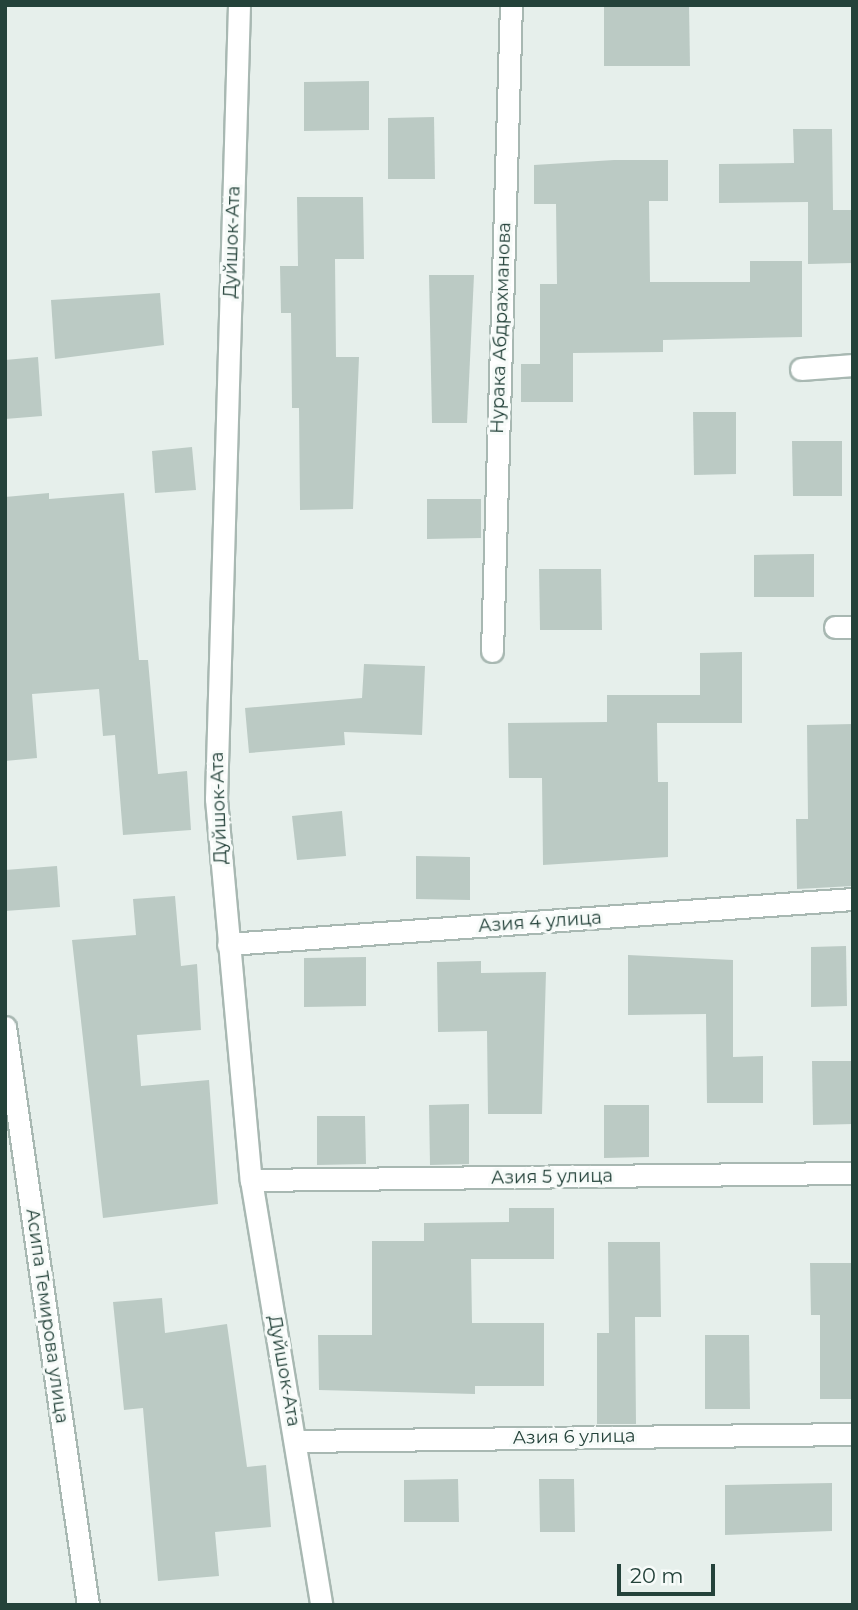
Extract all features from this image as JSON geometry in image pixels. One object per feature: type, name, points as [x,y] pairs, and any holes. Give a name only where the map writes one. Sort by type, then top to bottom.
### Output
[{"type":"street","name":"Дуйшок-Ата","points":[[239,5],[216,799],[251,1180],[321,1605]]},
{"type":"street","name":"Нурака Абдрахманова","points":[[492,651],[511,5]]},
{"type":"street","points":[[801,369],[853,365]]},
{"type":"street","name":"Азия 4 улица","points":[[228,944],[853,899]]},
{"type":"street","name":"Асипа Темирова улица","points":[[5,1027],[88,1605]]},
{"type":"street","name":"Азия 5 улица","points":[[251,1180],[853,1173]]},
{"type":"street","name":"Азия 6 улица","points":[[296,1441],[853,1434]]},
{"type":"building","points":[[604,5],[689,5],[690,66],[604,66]]},
{"type":"building","points":[[369,81],[369,130],[304,131],[304,82]]},
{"type":"building","points":[[434,117],[435,179],[388,179],[388,118]]},
{"type":"building","points":[[793,129],[832,129],[833,210],[853,210],[853,263],[808,264],[808,202],[719,203],[719,164],[794,163]]},
{"type":"building","points":[[668,160],[668,201],[649,201],[650,282],[750,282],[750,261],[802,261],[802,337],[663,340],[663,352],[573,353],[573,402],[521,402],[521,364],[540,364],[540,284],[557,284],[556,204],[534,204],[534,165]]},
{"type":"building","points":[[297,197],[363,197],[364,259],[335,259],[336,357],[359,357],[353,509],[300,510],[299,408],[292,408],[291,313],[281,313],[280,266],[298,266]]},
{"type":"building","points":[[429,275],[474,275],[467,423],[432,423]]},
{"type":"building","points":[[160,293],[164,345],[55,359],[51,300]]},
{"type":"building","points":[[38,357],[42,416],[5,419],[5,360]]},
{"type":"building","points":[[693,412],[736,412],[736,474],[694,475]]},
{"type":"building","points":[[792,441],[842,441],[842,496],[793,496]]},
{"type":"building","points":[[192,447],[196,490],[155,493],[152,451]]},
{"type":"building","points":[[49,493],[49,499],[124,493],[139,660],[148,660],[158,774],[187,771],[191,830],[123,835],[115,735],[103,736],[99,689],[32,694],[37,758],[5,761],[5,497]]},
{"type":"building","points":[[427,499],[481,499],[481,538],[427,539]]},
{"type":"building","points":[[814,554],[814,597],[754,597],[754,555]]},
{"type":"building","points":[[539,569],[601,569],[602,630],[540,630]]},
{"type":"building","points":[[742,652],[742,723],[657,723],[658,782],[668,782],[668,857],[543,865],[542,778],[509,778],[508,723],[607,722],[607,695],[700,695],[700,653]]},
{"type":"building","points":[[364,664],[425,666],[422,735],[344,732],[345,745],[249,753],[245,708],[362,698]]},
{"type":"building","points":[[853,724],[853,886],[797,889],[796,819],[808,819],[807,725]]},
{"type":"building","points":[[342,811],[346,856],[297,860],[292,816]]},
{"type":"building","points":[[416,856],[470,857],[470,900],[416,899]]},
{"type":"building","points":[[57,866],[60,907],[5,911],[5,870]]},
{"type":"building","points":[[175,896],[181,966],[197,964],[201,1030],[137,1035],[141,1086],[209,1080],[218,1204],[103,1218],[72,940],[136,935],[133,899]]},
{"type":"building","points":[[846,946],[847,1006],[811,1007],[811,947]]},
{"type":"building","points":[[628,955],[733,960],[733,1057],[763,1056],[763,1103],[707,1103],[706,1014],[628,1015]]},
{"type":"building","points":[[366,957],[366,1006],[304,1007],[304,958]]},
{"type":"building","points":[[481,961],[481,973],[546,972],[542,1114],[488,1114],[487,1031],[438,1032],[437,962]]},
{"type":"building","points":[[812,1061],[853,1061],[853,1124],[813,1125]]},
{"type":"building","points":[[469,1104],[469,1164],[430,1165],[429,1105]]},
{"type":"building","points":[[604,1105],[649,1105],[649,1157],[604,1158]]},
{"type":"building","points":[[317,1116],[365,1116],[366,1164],[317,1165]]},
{"type":"building","points":[[509,1208],[554,1208],[554,1259],[471,1259],[472,1323],[544,1323],[544,1386],[475,1386],[475,1394],[319,1390],[318,1335],[372,1335],[372,1241],[424,1241],[424,1223],[509,1222]]},
{"type":"building","points":[[608,1242],[660,1242],[661,1317],[635,1317],[636,1424],[597,1424],[597,1333],[609,1333]]},
{"type":"building","points":[[810,1263],[853,1263],[853,1399],[820,1399],[820,1315],[811,1315]]},
{"type":"building","points":[[162,1298],[165,1333],[227,1324],[247,1467],[266,1465],[271,1527],[215,1532],[219,1576],[158,1581],[143,1408],[124,1410],[113,1302]]},
{"type":"building","points":[[705,1335],[749,1335],[750,1409],[705,1409]]},
{"type":"building","points":[[458,1479],[459,1522],[404,1522],[404,1480]]},
{"type":"building","points":[[539,1479],[574,1479],[575,1532],[540,1532]]},
{"type":"building","points":[[832,1483],[832,1531],[725,1535],[725,1485]]}]
